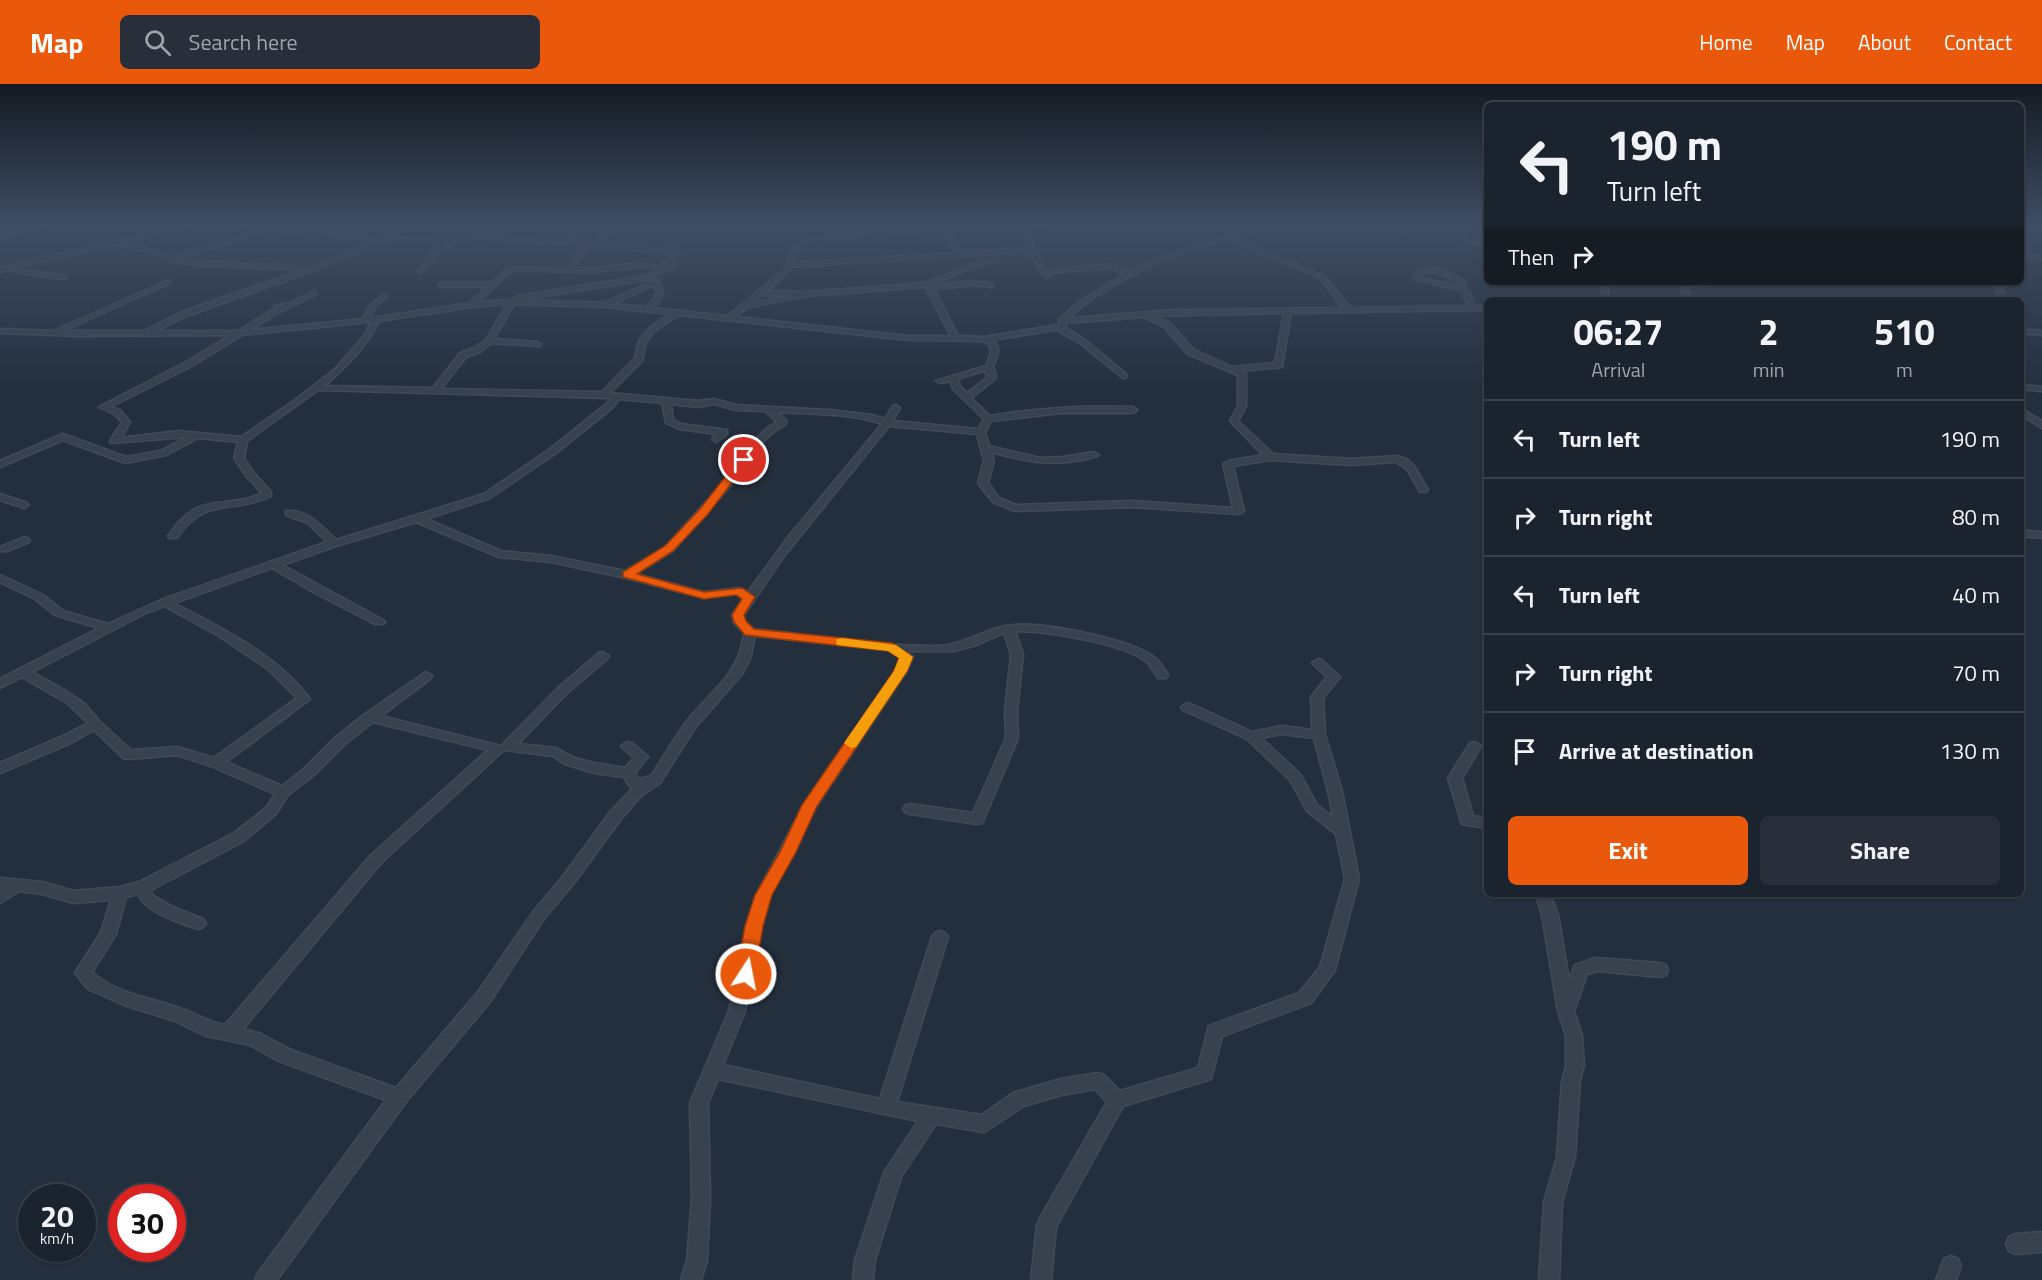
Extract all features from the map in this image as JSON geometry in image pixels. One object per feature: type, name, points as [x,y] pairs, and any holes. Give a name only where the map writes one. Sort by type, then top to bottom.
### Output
[{"type":"street","points":[[147,333],[184,314],[283,280]]},
{"type":"street","points":[[472,305],[496,280]]},
{"type":"street","points":[[435,391],[463,355],[477,350],[489,341],[512,302],[538,294],[634,280]]},
{"type":"street","points":[[605,305],[656,280]]},
{"type":"street","points":[[730,318],[777,280]]},
{"type":"street","points":[[928,286],[940,280]]},
{"type":"street","points":[[1059,325],[1078,305],[1121,280]]},
{"type":"street","points":[[1327,280],[1348,309]]},
{"type":"street","points":[[1419,280],[1444,287],[1461,288],[1466,292],[1472,308]]},
{"type":"street","points":[[1459,280],[1464,282],[1461,288]]},
{"type":"street","points":[[53,333],[168,282]]},
{"type":"street","points":[[650,310],[660,293],[660,289],[653,283]]},
{"type":"street","points":[[760,293],[805,294],[991,283]]},
{"type":"street","points":[[441,285],[490,285]]},
{"type":"street","points":[[928,286],[955,337]]},
{"type":"street","points":[[314,294],[292,306],[278,308],[187,365],[103,407],[117,412],[126,422],[114,441],[178,434],[243,440],[316,388],[364,343],[376,320]]},
{"type":"street","points":[[742,307],[805,294]]},
{"type":"street","points":[[366,321],[372,306],[384,296]]},
{"type":"street","points":[[0,331],[238,333],[376,320],[472,305],[512,302],[605,305],[884,337],[984,339],[1059,325],[1176,312],[1484,308]]},
{"type":"street","points":[[650,310],[657,323]]},
{"type":"street","points":[[1231,369],[1279,365],[1288,311]]},
{"type":"street","points":[[604,395],[639,359],[640,343],[657,323],[678,313]]},
{"type":"street","points":[[1147,316],[1167,325],[1191,352],[1242,374],[1242,406],[1234,421],[1270,457]]},
{"type":"street","points":[[1059,325],[1077,337],[1093,356],[1123,376]]},
{"type":"street","points":[[2024,326],[2031,332]]},
{"type":"street","points":[[2024,331],[2042,333]]},
{"type":"street","points":[[966,397],[991,379],[989,367],[995,352],[993,344],[984,339]]},
{"type":"street","points":[[489,341],[537,344]]},
{"type":"street","points":[[940,381],[989,367]]},
{"type":"street","points":[[954,378],[956,387],[988,419]]},
{"type":"street","points":[[2024,387],[2042,389]]},
{"type":"street","points":[[316,388],[604,395],[615,398],[698,404],[714,401],[736,407],[872,418],[888,423],[981,432]]},
{"type":"street","points":[[0,684],[165,602],[334,543],[487,496],[553,451],[608,407],[615,398]]},
{"type":"street","points":[[666,401],[669,421],[679,426],[724,432],[716,439]]},
{"type":"street","points":[[627,574],[669,549],[735,475],[754,446],[770,430],[783,422],[766,408]]},
{"type":"street","points":[[896,408],[888,423],[863,456],[802,526],[749,597],[738,615],[740,622],[750,632],[892,647],[959,647],[989,633],[1008,629],[1026,629],[1119,645],[1152,661],[1162,675]]},
{"type":"street","points":[[988,419],[1037,412],[1104,408],[1133,410]]},
{"type":"street","points":[[2024,413],[2042,425]]},
{"type":"street","points":[[988,419],[981,432],[989,460],[983,483],[996,500],[1015,508],[1134,504],[1239,511],[1228,464],[1270,457],[1350,462],[1397,459],[1405,462],[1411,468],[1423,490]]},
{"type":"street","points":[[0,464],[63,437],[125,460],[163,453],[197,436]]},
{"type":"street","points":[[173,536],[180,522],[189,515],[218,503],[256,501],[267,494],[239,458],[243,440]]},
{"type":"street","points":[[985,448],[1004,451],[1031,460],[1062,461],[1094,455]]},
{"type":"street","points":[[0,497],[24,505]]},
{"type":"street","points":[[289,513],[310,521],[334,543]]},
{"type":"street","points":[[418,519],[500,554],[551,559],[627,574],[704,595],[738,591],[749,597]]},
{"type":"street","points":[[2024,533],[2042,535]]},
{"type":"street","points":[[2,550],[11,538]]},
{"type":"street","points":[[2,550],[25,540]]},
{"type":"street","points":[[273,564],[379,622]]},
{"type":"street","points":[[0,578],[39,597],[59,613],[110,628]]},
{"type":"street","points":[[165,602],[224,634],[273,667],[304,699],[216,762]]},
{"type":"street","points":[[910,809],[977,819],[1012,738],[1011,712],[1017,654],[1008,629]]},
{"type":"street","points":[[265,1280],[399,1097],[484,997],[538,916],[569,879],[615,815],[636,793],[655,780],[691,724],[727,687],[750,646],[750,632]]},
{"type":"street","points":[[691,1280],[697,1261],[701,1198],[699,1103],[737,1011],[754,926],[764,895],[788,852],[810,805],[901,671],[907,657],[892,647]]},
{"type":"street","points":[[228,1034],[376,859],[456,785],[502,748],[562,690],[603,656]]},
{"type":"street","points":[[1042,1280],[1047,1225],[1117,1100],[1205,1074],[1215,1031],[1305,998],[1327,970],[1352,879],[1335,791],[1319,735],[1317,698],[1334,677],[1318,663]]},
{"type":"street","points":[[22,672],[79,706],[89,714],[94,724],[128,755],[177,751],[216,762],[283,792]]},
{"type":"street","points":[[0,884],[42,888],[74,897],[143,887],[239,837],[271,811],[283,792],[309,772],[340,740],[426,676]]},
{"type":"street","points":[[1187,707],[1251,736],[1295,777],[1312,808],[1343,832]]},
{"type":"street","points":[[369,717],[399,727],[422,729],[502,748],[556,752],[578,764],[628,773],[635,784],[655,780]]},
{"type":"street","points":[[0,768],[66,740],[94,724]]},
{"type":"street","points":[[1251,736],[1282,730],[1319,735]]},
{"type":"street","points":[[627,746],[642,757],[628,773]]},
{"type":"street","points":[[1476,746],[1455,778],[1467,820],[1484,823]]},
{"type":"street","points":[[0,897],[16,886]]},
{"type":"street","points":[[143,887],[146,898],[168,911],[198,923]]},
{"type":"street","points":[[120,892],[108,934],[83,973],[94,984],[130,1000],[180,1014],[206,1029],[253,1038],[285,1056],[399,1097]]},
{"type":"street","points":[[1544,897],[1550,915],[1566,1011],[1574,1036],[1575,1065],[1571,1081],[1566,1157],[1553,1202],[1549,1280]]},
{"type":"street","points":[[886,1108],[940,937]]},
{"type":"street","points":[[1566,1011],[1581,970],[1588,966],[1596,964],[1660,970]]},
{"type":"street","points":[[713,1070],[886,1108],[984,1124],[1019,1099],[1061,1087],[1098,1081],[1117,1100]]},
{"type":"street","points":[[863,1280],[865,1260],[893,1173],[932,1116]]},
{"type":"street","points":[[2016,1244],[2042,1242]]},
{"type":"slow traffic","points":[[842,642],[892,647],[907,657],[901,671],[851,743]]},
{"type":"route","points":[[744,460],[735,475],[704,512],[669,549],[627,574],[704,595],[738,591],[749,597],[738,615],[740,622],[750,632],[892,647],[907,657],[901,671],[810,805],[788,852],[764,895],[754,926],[746,974]]}]
